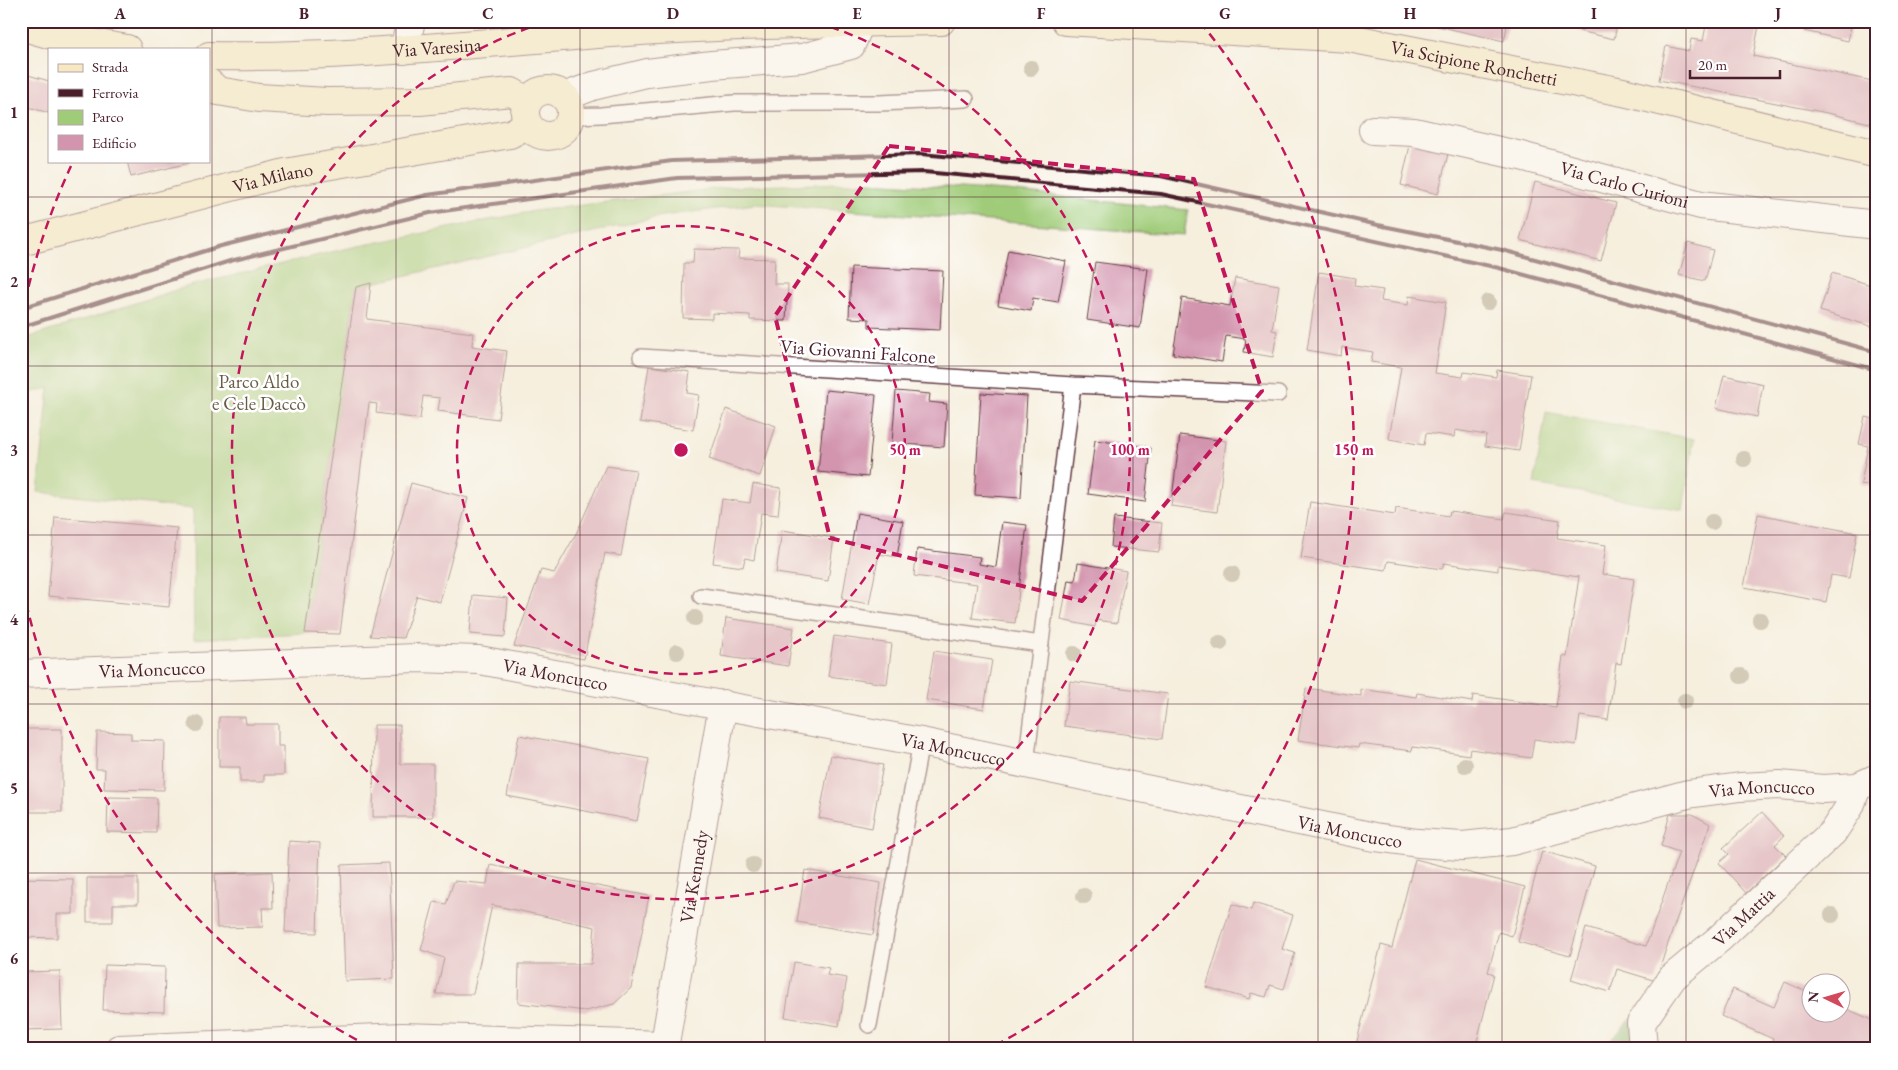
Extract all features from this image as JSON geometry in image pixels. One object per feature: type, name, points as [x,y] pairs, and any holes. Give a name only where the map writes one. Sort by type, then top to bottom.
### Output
[{"type":"main road","points":[[812,22],[941,21]]},
{"type":"main road","name":"Via Scipione Ronchetti","points":[[1066,21],[1349,38],[1623,92],[1877,154]]},
{"type":"main road","name":"Via Varesina","points":[[210,56],[332,55],[614,33],[812,22]]},
{"type":"main road","points":[[21,26],[59,37],[121,48]]},
{"type":"main road","points":[[210,85],[218,91],[260,98],[327,102],[420,101],[512,92],[527,113],[536,133],[546,137],[558,134],[567,126],[568,106]]},
{"type":"main road","name":"Via Milano","points":[[21,242],[286,173],[510,134],[527,113],[535,94],[545,90],[555,92],[568,106]]},
{"type":"street","points":[[404,50],[411,21]]},
{"type":"street","points":[[568,106],[593,86],[647,73],[712,64],[802,58],[851,46],[860,23]]},
{"type":"street","name":"Via Carlo Curioni","points":[[1373,130],[1414,132],[1511,154],[1700,205],[1877,225]]},
{"type":"street","name":"Via Moncucco","points":[[21,674],[416,658],[478,660],[724,704],[1026,762],[1375,837],[1418,843],[1462,846],[1512,841],[1688,794],[1740,787],[1780,785],[1823,790],[1867,783]]},
{"type":"street","name":"Via Kennedy","points":[[665,1047],[724,704]]},
{"type":"street","name":"Via Mattia","points":[[1643,1049],[1641,1023],[1673,977],[1719,938],[1833,832],[1867,783]]},
{"type":"street","points":[[119,1049],[403,1037],[665,1047]]},
{"type":"lane","points":[[568,106],[601,115],[734,103],[880,103],[966,99]]},
{"type":"lane","name":"Via Giovanni Falcone","points":[[641,357],[1073,386],[1278,394]]},
{"type":"lane","points":[[1026,762],[1073,386]]},
{"type":"lane","points":[[701,596],[1041,644]]},
{"type":"lane","points":[[869,1025],[921,742]]},
{"type":"highlighted area","points":[[889,146],[1194,179],[1262,391],[1082,601],[830,538],[775,316]]},
{"type":"green space","name":"Parco Aldo e Cele Daccò","points":[[870,182],[1006,191],[1188,210],[1184,235],[755,204],[662,216],[356,287],[305,633],[194,639],[193,509],[38,492],[49,388],[21,395],[21,340],[185,287],[344,249],[534,211],[729,187]]},
{"type":"green space","points":[[1546,412],[1694,439],[1683,510],[1534,484]]},
{"type":"green space","points":[[1642,1012],[1634,1049],[1604,1049],[1627,1022]]},
{"type":"building","points":[[1415,21],[1508,21],[1504,41]]},
{"type":"building","points":[[1581,21],[1618,21],[1614,39],[1579,31]]},
{"type":"building","points":[[1707,21],[1760,21],[1753,56],[1877,82],[1877,125],[1832,114],[1659,80],[1666,46],[1689,51],[1691,39],[1703,41]]},
{"type":"building","points":[[1805,21],[1852,21],[1848,41],[1804,31]]},
{"type":"building","points":[[21,73],[48,81],[48,113],[21,105]]},
{"type":"building","points":[[1411,141],[1449,150],[1438,194],[1401,185]]},
{"type":"building","points":[[127,162],[189,163],[131,177]]},
{"type":"building","points":[[1535,182],[1616,203],[1601,261],[1520,240]]},
{"type":"building","points":[[1688,243],[1713,250],[1705,281],[1679,275]]},
{"type":"building","points":[[694,249],[739,250],[738,258],[775,259],[774,284],[788,284],[786,321],[750,320],[750,315],[712,313],[712,319],[683,318],[684,263],[693,263]]},
{"type":"building","points":[[1008,250],[1066,261],[1058,302],[1033,298],[1031,311],[998,305]]},
{"type":"building","points":[[1095,262],[1148,269],[1140,328],[1087,320]]},
{"type":"building","points":[[851,267],[943,271],[940,330],[869,327],[869,319],[849,318]]},
{"type":"building","points":[[1319,272],[1355,278],[1354,286],[1383,290],[1381,301],[1408,305],[1409,296],[1446,302],[1435,373],[1463,377],[1464,372],[1496,377],[1497,370],[1531,375],[1519,451],[1485,446],[1486,435],[1455,430],[1454,437],[1426,433],[1424,445],[1389,439],[1401,367],[1371,362],[1373,352],[1342,347],[1341,356],[1307,350]]},
{"type":"building","points":[[1832,273],[1874,286],[1871,298],[1877,300],[1877,328],[1820,311]]},
{"type":"building","points":[[1235,278],[1279,285],[1272,330],[1277,331],[1273,357],[1244,352],[1246,339],[1226,336],[1222,362],[1173,354],[1182,298],[1230,306]]},
{"type":"building","points":[[371,283],[367,319],[473,333],[472,346],[507,351],[498,419],[438,411],[440,398],[423,396],[420,419],[376,413],[377,404],[369,403],[340,634],[305,633],[356,287]]},
{"type":"building","points":[[649,366],[690,372],[687,393],[699,395],[693,430],[640,422]]},
{"type":"building","points":[[1724,375],[1763,384],[1757,417],[1716,408]]},
{"type":"building","points":[[826,390],[876,395],[868,477],[818,472]]},
{"type":"building","points":[[896,391],[930,394],[929,402],[947,404],[944,447],[892,443]]},
{"type":"building","points":[[981,393],[1027,396],[1021,498],[975,495]]},
{"type":"building","points":[[726,409],[776,426],[760,476],[709,459]]},
{"type":"building","points":[[1865,417],[1877,420],[1877,487],[1861,484],[1868,446],[1859,444]]},
{"type":"building","points":[[1180,435],[1226,441],[1217,512],[1171,506]]},
{"type":"building","points":[[1095,440],[1151,448],[1145,502],[1088,494]]},
{"type":"building","points":[[606,466],[636,470],[621,556],[605,553],[584,659],[514,646],[541,570],[554,573],[577,532]]},
{"type":"building","points":[[411,483],[468,498],[440,602],[417,596],[403,638],[370,636]]},
{"type":"building","points":[[753,484],[781,488],[778,515],[761,513],[754,560],[745,558],[743,567],[713,563],[722,499],[750,503]]},
{"type":"building","points":[[1310,502],[1395,515],[1396,508],[1449,516],[1450,511],[1504,519],[1506,512],[1560,520],[1557,538],[1606,545],[1602,574],[1634,579],[1621,664],[1616,663],[1608,720],[1580,716],[1576,745],[1534,739],[1531,758],[1470,749],[1469,755],[1413,747],[1412,751],[1359,744],[1358,748],[1298,740],[1306,688],[1361,696],[1361,689],[1416,697],[1417,693],[1472,702],[1473,695],[1556,707],[1563,656],[1567,657],[1579,577],[1498,565],[1498,571],[1444,563],[1442,569],[1388,561],[1386,570],[1301,558]]},
{"type":"building","points":[[857,513],[903,521],[897,557],[879,554],[869,604],[842,599]]},
{"type":"building","points":[[1758,514],[1857,533],[1849,578],[1831,575],[1826,602],[1744,587]]},
{"type":"building","points":[[55,517],[177,528],[169,607],[48,596]]},
{"type":"building","points":[[1114,518],[1162,523],[1159,552],[1111,547]]},
{"type":"building","points":[[1002,522],[1027,525],[1015,623],[972,618],[977,584],[914,576],[917,549],[980,557],[979,564],[996,567]]},
{"type":"building","points":[[782,530],[834,538],[828,581],[776,573]]},
{"type":"building","points":[[1078,563],[1126,571],[1117,623],[1096,620],[1095,627],[1061,620],[1068,580],[1075,581]]},
{"type":"building","points":[[473,595],[508,598],[505,637],[470,634]]},
{"type":"building","points":[[726,618],[794,628],[788,666],[721,656]]},
{"type":"building","points":[[834,636],[892,644],[887,684],[828,676]]},
{"type":"building","points":[[934,651],[992,660],[984,709],[926,700]]},
{"type":"building","points":[[1070,681],[1168,694],[1162,739],[1064,726]]},
{"type":"building","points":[[219,717],[245,717],[246,724],[278,724],[278,746],[284,746],[284,775],[264,775],[264,782],[240,782],[240,767],[219,767]]},
{"type":"building","points":[[374,725],[400,725],[400,764],[433,764],[433,817],[373,817]]},
{"type":"building","points":[[22,729],[62,729],[62,812],[22,812]]},
{"type":"building","points":[[97,732],[131,733],[131,740],[165,741],[164,790],[104,789],[105,769],[96,769]]},
{"type":"building","points":[[519,735],[649,759],[637,821],[507,796]]},
{"type":"building","points":[[831,755],[883,765],[872,828],[819,818]]},
{"type":"building","points":[[108,797],[157,798],[156,833],[107,832]]},
{"type":"building","points":[[1762,812],[1784,836],[1775,845],[1786,856],[1746,893],[1719,863],[1729,854],[1723,848]]},
{"type":"building","points":[[1670,814],[1692,814],[1710,824],[1656,981],[1617,969],[1610,992],[1571,980],[1586,928],[1646,946],[1679,852],[1661,846]]},
{"type":"building","points":[[289,841],[320,843],[317,933],[285,932]]},
{"type":"building","points":[[1542,851],[1595,866],[1570,956],[1518,942]]},
{"type":"building","points":[[1415,859],[1525,887],[1512,936],[1499,932],[1488,972],[1494,974],[1475,1049],[1355,1049],[1381,945],[1392,948]]},
{"type":"building","points":[[389,863],[394,979],[345,981],[341,865]]},
{"type":"building","points":[[490,865],[649,896],[631,988],[614,1004],[586,1011],[518,1003],[519,964],[591,964],[595,927],[492,905],[473,994],[436,994],[444,958],[421,950],[434,902],[446,904],[454,881],[487,884]]},
{"type":"building","points":[[805,870],[881,883],[873,935],[797,922]]},
{"type":"building","points":[[272,872],[273,908],[262,908],[263,927],[217,928],[215,874]]},
{"type":"building","points":[[21,878],[73,879],[73,914],[57,914],[57,938],[21,937]]},
{"type":"building","points":[[87,878],[138,878],[138,904],[113,904],[113,922],[87,922]]},
{"type":"building","points":[[1253,903],[1293,915],[1282,949],[1295,953],[1284,989],[1270,985],[1266,997],[1251,993],[1249,999],[1206,987],[1232,904],[1251,910]]},
{"type":"building","points":[[794,962],[829,968],[827,975],[847,978],[839,1026],[785,1017]]},
{"type":"building","points":[[105,965],[165,967],[164,1012],[103,1010]]},
{"type":"building","points":[[60,971],[62,1029],[21,1030],[21,972]]},
{"type":"building","points":[[1785,982],[1800,989],[1800,1022],[1850,1022],[1850,1010],[1877,1022],[1877,1049],[1769,1049],[1773,1039],[1721,1016],[1733,989],[1774,1007]]},
{"type":"railway","points":[[21,308],[221,246],[427,195],[672,161],[921,154],[1161,176],[1378,225],[1502,250],[1877,352]]},
{"type":"railway","points":[[21,327],[230,261],[430,213],[677,178],[924,172],[1161,194],[1499,268],[1877,370]]}]
